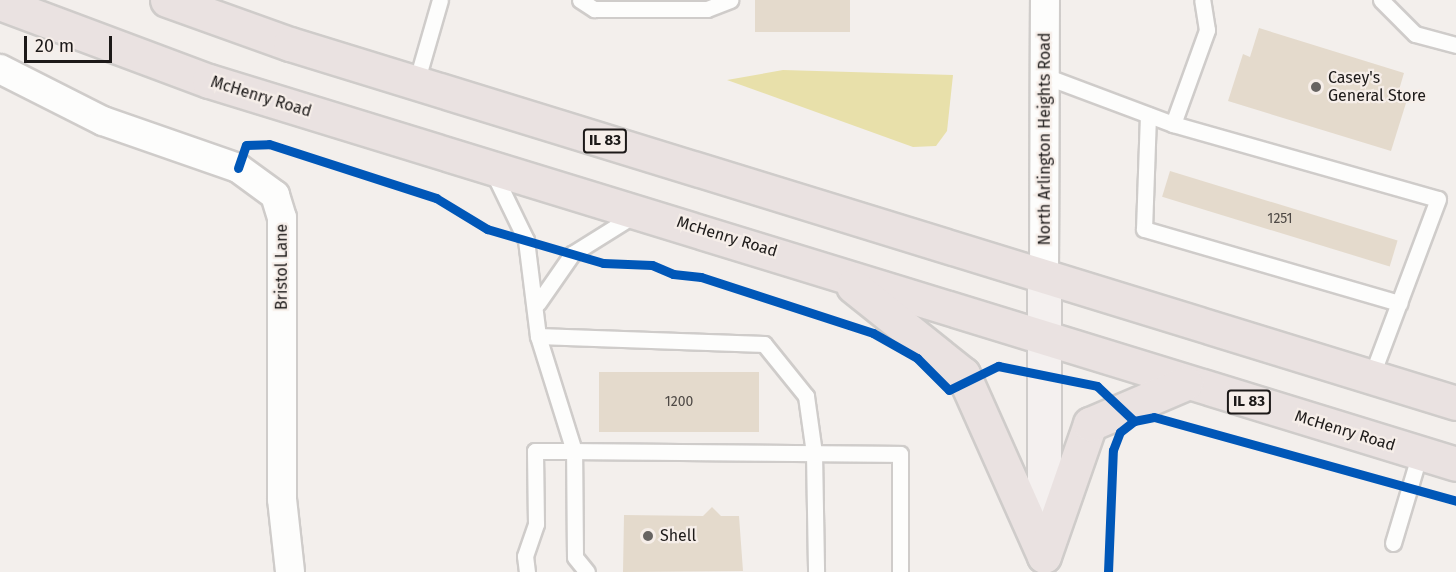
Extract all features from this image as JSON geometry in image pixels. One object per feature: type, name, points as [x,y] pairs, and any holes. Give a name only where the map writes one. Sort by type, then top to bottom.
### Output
[{"type":"main road","name":"IL 83","points":[[167,0],[416,83],[1456,403]]},
{"type":"main road","name":"McHenry Road","points":[[0,3],[209,81],[492,169],[642,210],[830,269],[1042,340],[1456,464]]},
{"type":"main road","points":[[830,269],[963,374],[1044,564]]},
{"type":"main road","points":[[1044,278],[1042,340],[1044,564]]},
{"type":"main road","points":[[1044,564],[1090,424],[1186,383]]},
{"type":"street","name":"North Arlington Heights Road","points":[[1044,278],[1045,0]]},
{"type":"street","name":"Bristol Lane","points":[[0,69],[103,122],[238,168],[275,195],[282,218],[282,500],[290,572]]},
{"type":"lane","points":[[416,83],[440,0]]},
{"type":"lane","points":[[580,0],[594,9],[724,4]]},
{"type":"lane","points":[[1173,124],[1207,30],[1202,0]]},
{"type":"lane","points":[[1381,0],[1415,34],[1456,45]]},
{"type":"lane","points":[[1045,76],[1173,124],[1438,199],[1371,377]]},
{"type":"lane","points":[[1148,115],[1144,230],[1399,303]]},
{"type":"lane","points":[[492,169],[526,240],[538,303],[538,336],[574,451],[575,557],[587,572]]},
{"type":"lane","points":[[538,303],[572,254],[642,210]]},
{"type":"lane","points":[[538,336],[764,344],[806,396],[814,453],[816,572]]},
{"type":"lane","points":[[527,572],[525,556],[536,524],[535,451],[900,454],[900,572]]},
{"type":"lane","points":[[1393,543],[1420,453]]},
{"type":"shaded area","points":[[783,70],[953,75],[947,131],[936,146],[913,147],[727,80]]},
{"type":"building","points":[[755,0],[850,0],[850,32],[755,32]]},
{"type":"building","name":"Casey's General Store","points":[[1259,28],[1404,73],[1396,100],[1406,103],[1391,151],[1228,101],[1243,54],[1250,57]]},
{"type":"building","points":[[1170,171],[1398,241],[1390,266],[1162,197]]},
{"type":"building","points":[[599,372],[759,372],[759,432],[599,432]]},
{"type":"building","points":[[712,507],[721,516],[739,516],[743,571],[623,572],[624,515],[703,516]]},
{"type":"cycle path","points":[[238,168],[246,145],[269,144],[436,198],[487,229],[603,263],[652,265],[673,274],[701,277],[873,333],[917,358],[949,390],[998,366],[1097,386],[1134,421]]},
{"type":"cycle path","points":[[1108,572],[1113,450],[1120,432],[1134,421],[1154,417],[1456,501]]},
{"type":"place","name":"Casey's General Store","points":[[1316,87]]},
{"type":"place","name":"Shell","points":[[648,536]]}]
